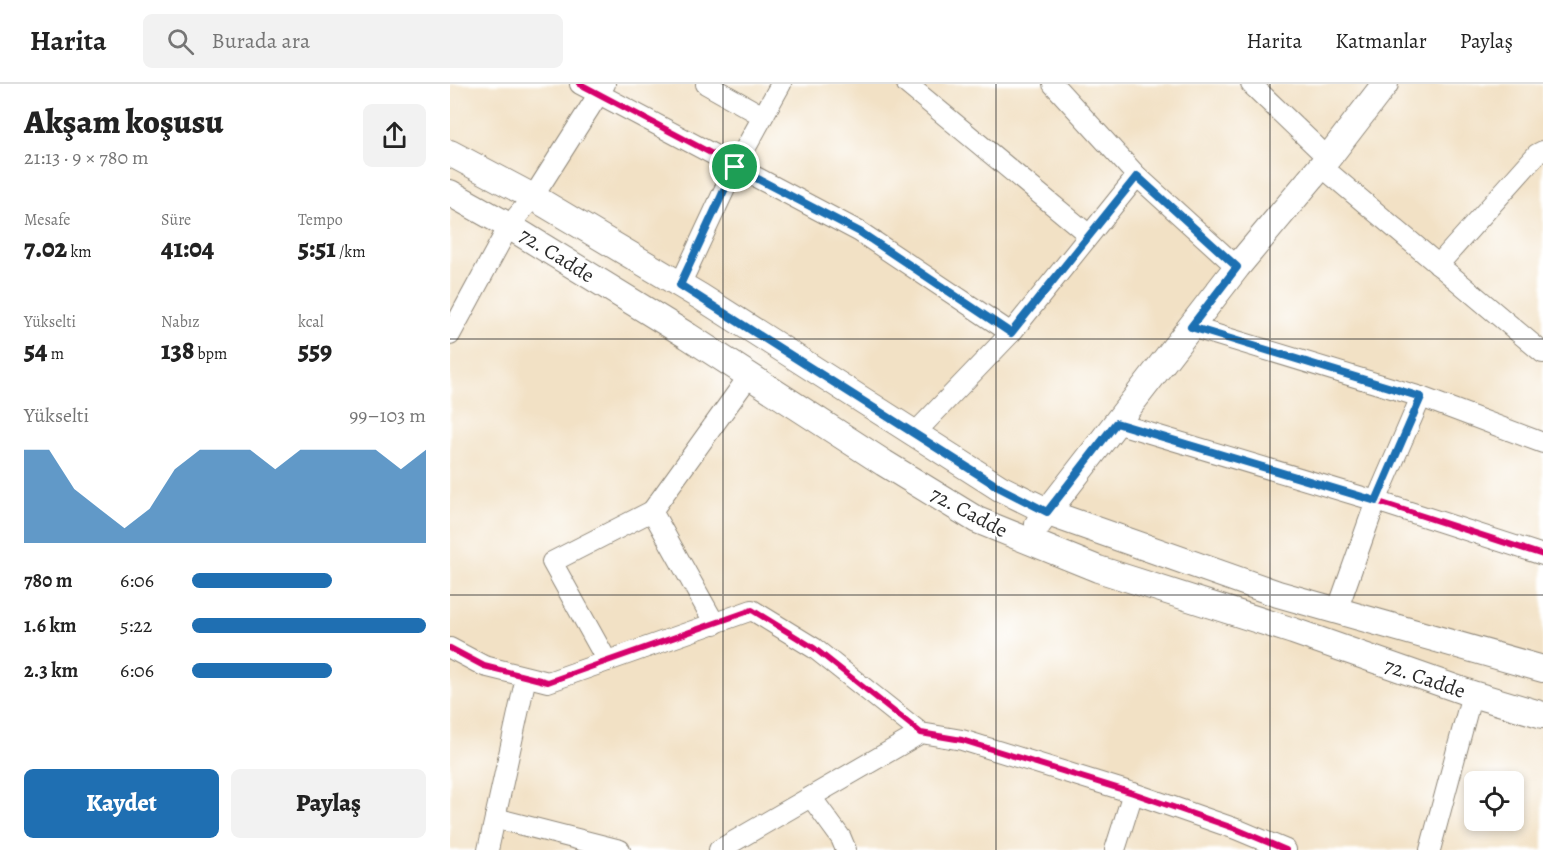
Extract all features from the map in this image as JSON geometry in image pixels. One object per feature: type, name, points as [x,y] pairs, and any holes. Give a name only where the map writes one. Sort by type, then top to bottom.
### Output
[{"type":"main road","points":[[1024,540],[1237,267],[1385,84]]},
{"type":"main road","points":[[450,153],[533,197],[680,285],[1000,488],[1047,512],[1278,594],[1543,669]]},
{"type":"main road","name":"72. Cadde","points":[[450,193],[509,226],[977,520],[1098,569],[1293,631],[1472,694],[1543,715]]},
{"type":"street","points":[[579,84],[601,89],[735,167],[860,232],[1011,333]]},
{"type":"street","points":[[706,84],[763,116]]},
{"type":"street","points":[[680,285],[735,167],[781,84]]},
{"type":"street","points":[[907,84],[1089,235]]},
{"type":"street","points":[[1053,84],[1137,176],[1237,267]]},
{"type":"street","points":[[1251,84],[1324,162],[1438,265],[1543,353]]},
{"type":"street","points":[[450,335],[509,226],[533,197],[601,89]]},
{"type":"street","points":[[1438,265],[1537,154],[1543,151]]},
{"type":"street","points":[[914,434],[1011,333],[1137,176]]},
{"type":"street","points":[[1191,327],[1421,397],[1543,443]]},
{"type":"street","points":[[607,661],[552,561],[652,512],[749,376]]},
{"type":"street","points":[[1337,611],[1376,501],[1421,397]]},
{"type":"street","points":[[1116,423],[1376,501],[1543,555]]},
{"type":"street","points":[[652,512],[715,624]]},
{"type":"street","points":[[450,648],[484,666],[548,682],[752,610],[814,648],[921,733],[962,740],[1133,793],[1236,829],[1286,850]]},
{"type":"street","points":[[488,850],[526,677]]},
{"type":"street","points":[[1430,850],[1472,694]]},
{"type":"street","points":[[719,850],[921,733]]},
{"type":"street","points":[[1115,850],[1133,793]]},
{"type":"street","points":[[812,797],[841,838],[846,850]]},
{"type":"street","points":[[495,818],[620,850]]},
{"type":"cycle path","points":[[580,84],[860,232],[1011,333]]},
{"type":"cycle path","points":[[1116,423],[1376,501],[1543,555]]},
{"type":"cycle path","points":[[450,648],[484,666],[548,682],[752,610],[814,648],[921,733],[962,740],[1133,793],[1236,829],[1286,850]]},
{"type":"route","points":[[735,167],[860,232],[1011,333],[1137,176],[1237,267],[1191,327],[1421,397],[1376,501],[1116,423],[1047,512],[1000,488],[680,285],[735,167]]}]
